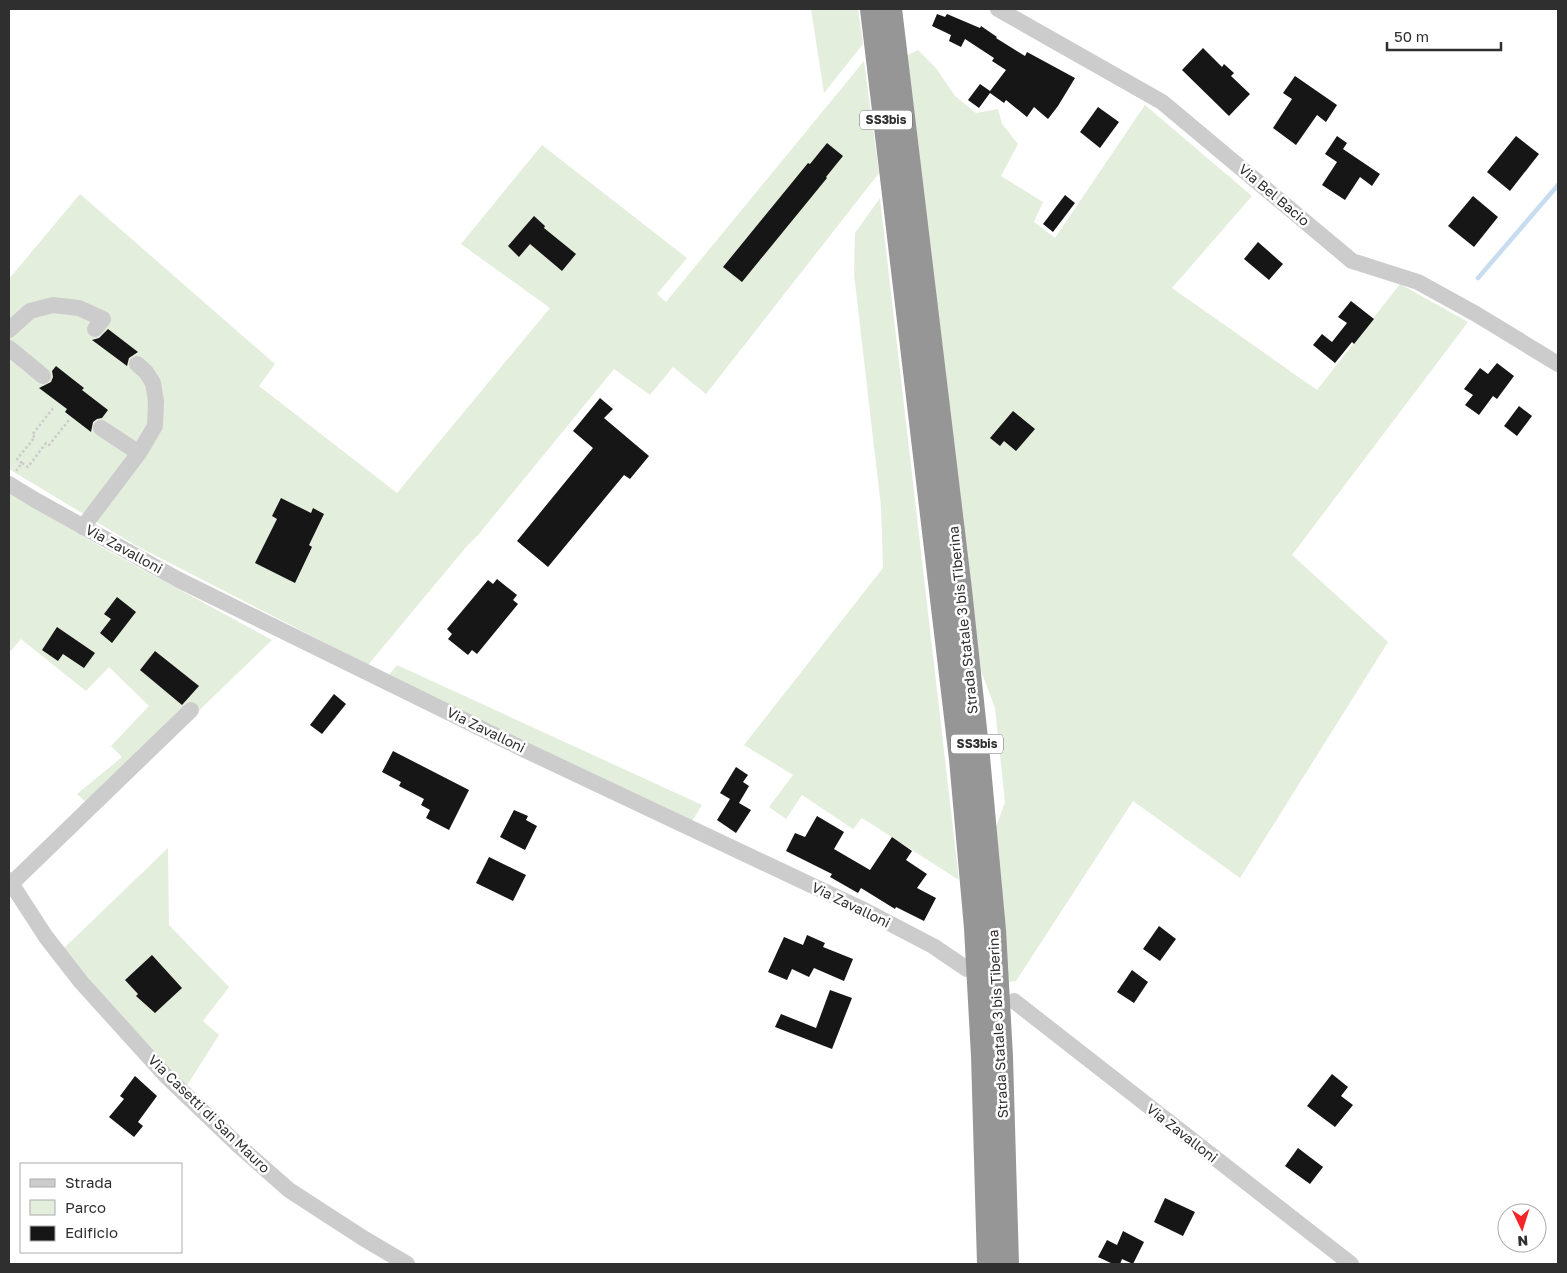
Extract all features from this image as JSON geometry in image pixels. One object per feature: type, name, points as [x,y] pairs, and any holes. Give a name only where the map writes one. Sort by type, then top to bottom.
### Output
[{"type":"highway","name":"Strada Statale 3 bis Tiberina","points":[[872,9],[908,228],[961,600],[978,757],[994,930],[1001,1057],[1007,1264]]},
{"type":"highway","name":"Strada Statale 3 bis Tiberina","points":[[890,9],[908,228],[976,928],[983,1056],[989,1264]]},
{"type":"street","name":"Via Bel Bacio","points":[[998,9],[1162,102],[1352,261],[1418,282],[1476,314],[1558,364]]},
{"type":"street","points":[[9,330],[30,311],[53,305],[79,308],[103,319],[94,329]]},
{"type":"street","points":[[9,348],[43,376]]},
{"type":"street","points":[[83,527],[139,453],[155,426],[156,401],[153,383],[146,372],[137,364]]},
{"type":"street","points":[[101,428],[139,453]]},
{"type":"street","name":"Via Zavalloni","points":[[11,479],[83,527],[178,580],[507,741],[866,911],[933,946],[967,969]]},
{"type":"street","points":[[10,882],[191,710]]},
{"type":"street","name":"Via Casetti di San Mauro","points":[[10,882],[46,937],[81,982],[166,1076],[231,1139],[289,1190],[407,1264]]},
{"type":"street","name":"Via Zavalloni","points":[[1014,1001],[1351,1264]]},
{"type":"path","points":[[54,407],[32,435],[35,437],[17,459],[28,467],[46,443],[50,445],[69,420]]},
{"type":"path","points":[[11,479],[22,463]]},
{"type":"green space","points":[[811,9],[858,9],[863,44],[824,93]]},
{"type":"green space","points":[[918,50],[936,68],[955,96],[976,113],[998,109],[1002,124],[1018,144],[1001,176],[1043,202],[1034,222],[1055,238],[1145,105],[1252,196],[1172,288],[1317,390],[1400,284],[1468,322],[1292,555],[1388,642],[1240,878],[1133,801],[1016,981],[1006,982],[996,827],[1005,802],[995,708],[977,660],[906,56]]},
{"type":"green space","points":[[864,61],[879,173],[706,394],[673,367],[650,395],[614,369],[478,535],[368,665],[135,545],[9,469],[9,279],[80,194],[275,364],[259,386],[397,493],[550,308],[461,244],[542,145],[687,258],[657,294],[666,302]]},
{"type":"green space","points":[[880,198],[959,880],[862,818],[853,829],[802,795],[786,819],[769,807],[793,775],[744,745],[883,568],[881,507],[854,274],[855,233]]},
{"type":"green space","points":[[9,491],[103,548],[272,640],[95,811],[77,794],[122,757],[111,746],[149,706],[109,667],[86,691],[21,639],[9,653]]},
{"type":"green space","points":[[397,665],[702,805],[692,821],[388,676]]},
{"type":"green space","points":[[168,848],[169,925],[229,987],[203,1021],[219,1035],[184,1090],[61,951]]},
{"type":"building","points":[[937,14],[945,17],[947,14],[980,28],[981,26],[1025,56],[1027,52],[1075,78],[1048,119],[1034,107],[1027,117],[1006,100],[1004,103],[990,93],[979,108],[968,100],[980,84],[990,91],[1006,70],[992,61],[994,58],[965,39],[961,47],[949,41],[951,35],[932,26]]},
{"type":"building","points":[[1203,48],[1222,67],[1224,64],[1234,73],[1231,76],[1250,94],[1229,116],[1182,70]]},
{"type":"building","points":[[1295,76],[1337,105],[1326,122],[1317,115],[1296,145],[1273,128],[1292,99],[1283,93]]},
{"type":"building","points":[[1098,107],[1119,122],[1100,148],[1080,132]]},
{"type":"building","points":[[1337,136],[1347,143],[1343,149],[1380,174],[1372,186],[1360,177],[1345,200],[1322,185],[1337,162],[1325,154]]},
{"type":"building","points":[[1516,136],[1539,154],[1510,191],[1487,172]]},
{"type":"building","points":[[827,143],[843,156],[742,282],[723,267],[808,163],[810,164]]},
{"type":"building","points":[[1065,195],[1075,203],[1053,232],[1043,224]]},
{"type":"building","points":[[1473,196],[1498,217],[1474,247],[1448,226]]},
{"type":"building","points":[[534,216],[545,226],[544,228],[576,254],[562,271],[530,244],[519,257],[508,246]]},
{"type":"building","points":[[1258,242],[1283,264],[1269,280],[1244,259]]},
{"type":"building","points":[[1351,301],[1374,319],[1354,344],[1352,342],[1335,363],[1313,345],[1322,334],[1332,342],[1347,323],[1338,317]]},
{"type":"building","points":[[108,329],[138,352],[129,358],[127,366],[92,340],[99,338]]},
{"type":"building","points":[[1497,363],[1514,376],[1497,399],[1493,396],[1479,415],[1465,405],[1473,395],[1464,389],[1480,368],[1488,374]]},
{"type":"building","points":[[56,366],[84,388],[82,390],[108,410],[102,418],[93,422],[91,432],[65,412],[67,409],[39,388],[51,382],[53,377],[52,371]]},
{"type":"building","points":[[600,398],[613,409],[604,418],[649,456],[630,479],[624,475],[548,567],[517,541],[593,448],[573,431]]},
{"type":"building","points":[[1519,406],[1532,416],[1517,436],[1504,426]]},
{"type":"building","points":[[1013,411],[1035,429],[1016,451],[1004,441],[1000,446],[990,438]]},
{"type":"building","points":[[281,498],[311,513],[313,508],[324,514],[309,545],[312,547],[295,583],[255,563],[277,519],[272,516]]},
{"type":"building","points":[[497,579],[517,595],[513,600],[518,604],[477,654],[472,650],[468,655],[448,639],[452,634],[447,629],[488,580],[493,584]]},
{"type":"building","points":[[117,597],[136,612],[112,643],[100,633],[111,619],[104,614]]},
{"type":"building","points":[[57,627],[95,653],[84,668],[63,654],[58,661],[42,650]]},
{"type":"building","points":[[155,651],[199,686],[182,705],[140,670]]},
{"type":"building","points":[[334,694],[346,704],[322,734],[310,725]]},
{"type":"building","points":[[393,751],[469,790],[449,830],[426,818],[430,810],[421,805],[424,799],[399,786],[401,782],[382,772]]},
{"type":"building","points":[[736,767],[748,775],[743,782],[749,786],[739,803],[751,810],[736,833],[717,820],[730,799],[720,793]]},
{"type":"building","points":[[514,810],[528,816],[526,820],[537,826],[525,850],[500,837]]},
{"type":"building","points":[[817,816],[844,832],[834,849],[870,870],[892,837],[912,851],[906,860],[927,874],[917,888],[936,898],[924,921],[896,907],[895,909],[861,888],[858,893],[830,877],[832,874],[786,851],[795,833],[805,837]]},
{"type":"building","points":[[489,857],[526,875],[513,901],[476,883]]},
{"type":"building","points":[[1159,926],[1176,939],[1160,961],[1143,949]]},
{"type":"building","points":[[807,935],[825,943],[823,947],[853,959],[844,981],[814,968],[809,977],[792,969],[787,980],[768,972],[784,937],[803,945]]},
{"type":"building","points":[[152,955],[182,988],[155,1013],[136,996],[138,994],[125,980]]},
{"type":"building","points":[[1132,970],[1148,982],[1134,1003],[1117,992]]},
{"type":"building","points":[[830,990],[852,998],[832,1049],[775,1027],[781,1014],[816,1028]]},
{"type":"building","points":[[1332,1074],[1348,1087],[1341,1096],[1353,1105],[1335,1127],[1307,1106]]},
{"type":"building","points":[[135,1076],[157,1096],[138,1122],[143,1126],[134,1137],[109,1117],[124,1099],[120,1096]]},
{"type":"building","points":[[1298,1148],[1323,1167],[1310,1184],[1285,1166]]},
{"type":"building","points":[[1165,1198],[1195,1212],[1183,1236],[1154,1222]]},
{"type":"building","points":[[1123,1231],[1144,1242],[1133,1264],[1122,1259],[1120,1264],[1113,1264],[1098,1257],[1107,1240],[1117,1245]]},
{"type":"waterway","points":[[1478,278],[1558,185]]}]
